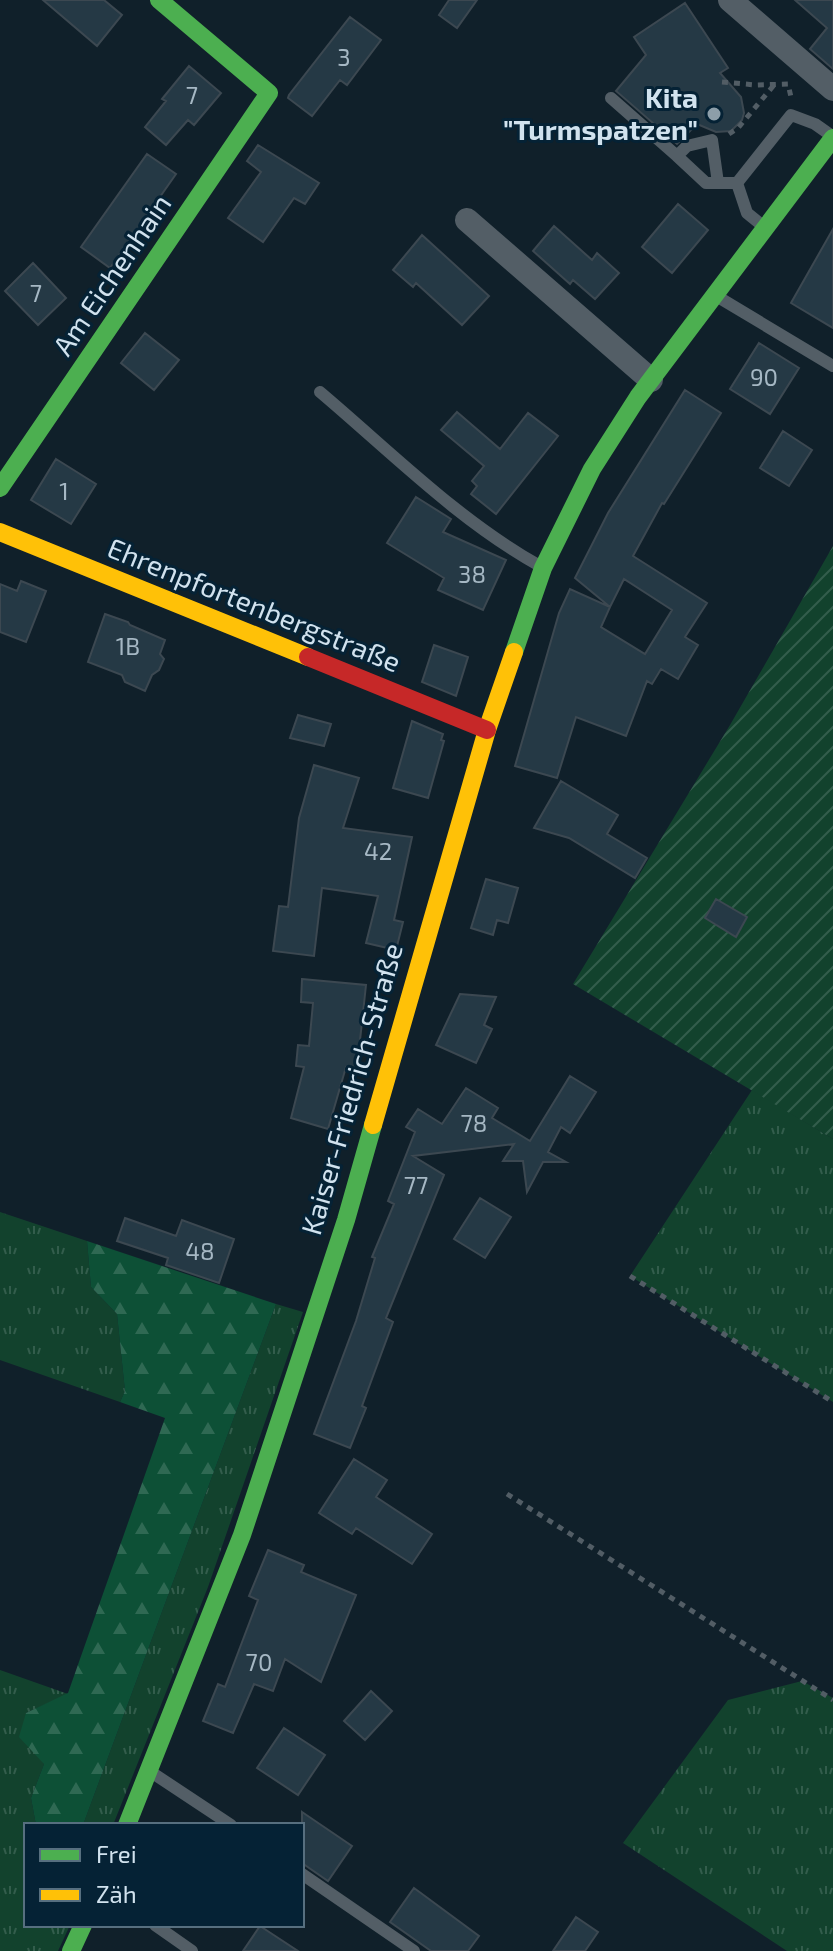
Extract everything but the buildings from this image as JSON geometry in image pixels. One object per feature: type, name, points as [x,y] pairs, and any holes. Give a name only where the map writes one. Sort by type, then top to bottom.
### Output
[{"type":"street","name":"Am Eichenhain","points":[[0,488],[269,93],[159,0]]},
{"type":"street","points":[[730,0],[833,89]]},
{"type":"street","name":"Kaiser-Friedrich-Straße","points":[[128,1823],[242,1535],[342,1234],[487,730],[543,568],[592,469],[651,380],[833,138]]},
{"type":"street","points":[[467,220],[651,380]]},
{"type":"street","name":"Ehrenpfortenbergstraße","points":[[0,532],[487,730]]},
{"type":"street","points":[[71,1951],[82,1927]]},
{"type":"lane","points":[[611,98],[706,183],[737,183]]},
{"type":"lane","points":[[737,183],[791,115],[815,124],[833,138]]},
{"type":"lane","points":[[677,156],[687,146],[712,140],[718,183]]},
{"type":"lane","points":[[737,183],[747,213],[766,228]]},
{"type":"lane","points":[[715,295],[833,366]]},
{"type":"lane","points":[[320,392],[456,507],[543,568]]},
{"type":"lane","points":[[149,1770],[228,1823]]},
{"type":"lane","points":[[304,1875],[414,1951]]},
{"type":"lane","points":[[158,1927],[192,1951]]},
{"type":"path","points":[[722,82],[788,84],[795,117]]},
{"type":"path","points":[[719,136],[730,134],[738,128],[774,85]]},
{"type":"path","points":[[630,1276],[833,1402]]},
{"type":"path","points":[[507,1494],[833,1700]]},
{"type":"green space","points":[[833,546],[833,1139],[573,984],[730,725]]},
{"type":"green space","points":[[752,1090],[833,1139],[833,1402],[630,1276]]},
{"type":"green space","points":[[0,1212],[87,1241],[91,1287],[117,1314],[125,1391],[120,1402],[0,1360]]},
{"type":"green space","points":[[87,1241],[276,1304],[84,1823],[36,1823],[31,1798],[44,1764],[19,1737],[26,1713],[68,1693],[165,1418],[120,1402],[125,1391],[117,1314],[91,1287]]},
{"type":"green space","points":[[276,1304],[303,1312],[208,1587],[114,1823],[84,1823]]},
{"type":"green space","points":[[0,1670],[68,1694],[26,1713],[44,1764],[31,1798],[36,1823],[24,1823],[24,1927],[69,1927],[58,1951],[0,1951]]},
{"type":"green space","points":[[802,1681],[833,1698],[833,1951],[787,1951],[623,1843],[728,1700]]},
{"type":"traffic: fast","points":[[0,488],[269,93],[159,0]]},
{"type":"traffic: fast","points":[[514,652],[543,568],[592,469],[638,397],[833,138]]},
{"type":"traffic: fast","points":[[128,1823],[242,1535],[346,1220],[373,1125]]},
{"type":"traffic: fast","points":[[71,1951],[82,1927]]},
{"type":"traffic: slow","points":[[0,532],[308,657]]},
{"type":"traffic: slow","points":[[373,1125],[487,730],[514,652]]},
{"type":"traffic: jam","points":[[308,657],[487,730]]},
{"type":"place","name":"Kita \"Turmspatzen\"","points":[[714,114]]}]
